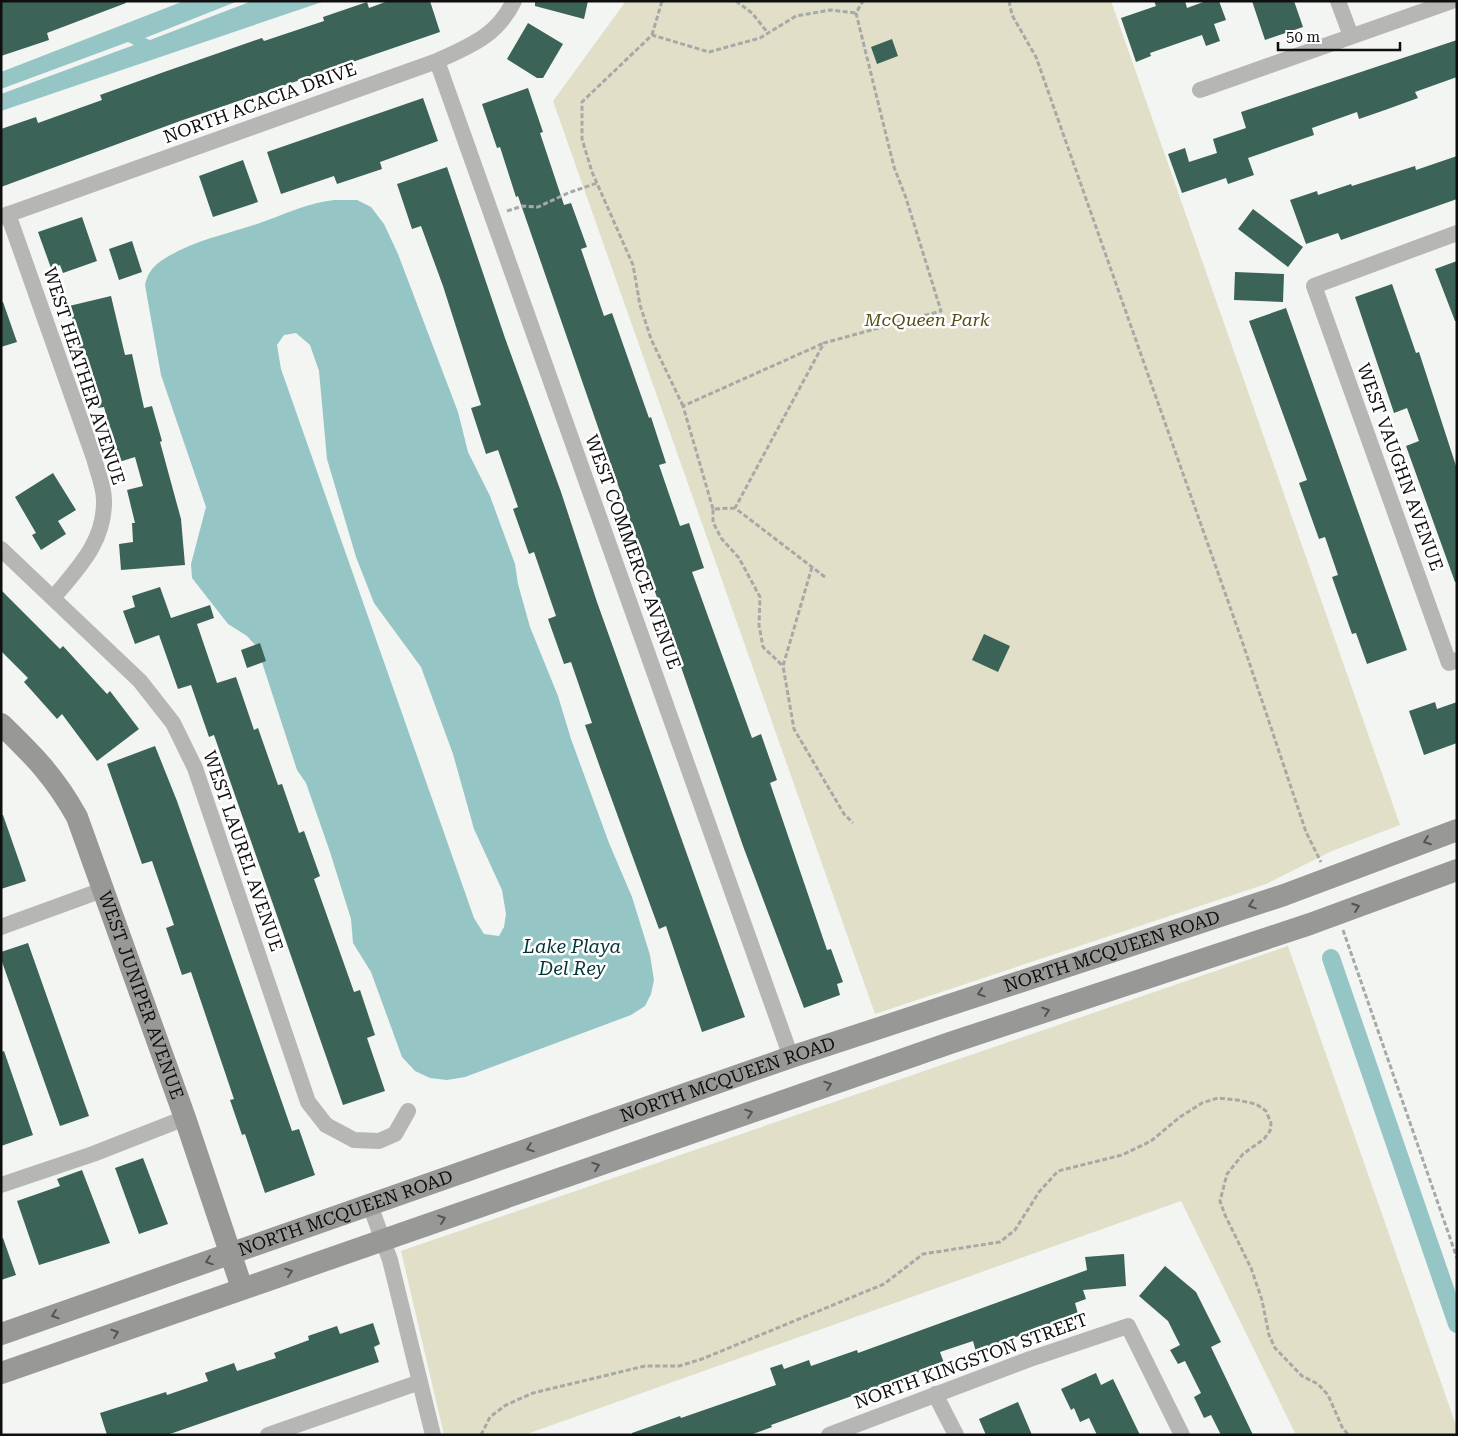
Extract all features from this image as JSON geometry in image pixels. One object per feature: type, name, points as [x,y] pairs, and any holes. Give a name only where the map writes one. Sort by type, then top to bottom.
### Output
[{"type":"main road","name":"WEST JUNIPER AVENUE","points":[[1,724],[38,760],[60,787],[78,817],[186,1118],[242,1288]]},
{"type":"main road","name":"NORTH MCQUEEN ROAD","points":[[1,1334],[791,1057],[1298,889],[1457,830]]},
{"type":"main road","name":"NORTH MCQUEEN ROAD","points":[[1,1373],[950,1043],[1310,924],[1457,870]]},
{"type":"main road","points":[[1298,889],[1310,924]]},
{"type":"main road","points":[[938,1007],[950,1043]]},
{"type":"street","name":"NORTH ACACIA DRIVE","points":[[5,216],[437,61],[479,42],[506,18],[514,1]]},
{"type":"street","points":[[1338,1],[1351,36]]},
{"type":"street","points":[[1200,90],[1452,1]]},
{"type":"street","name":"WEST COMMERCE AVENUE","points":[[437,61],[791,1057]]},
{"type":"street","name":"WEST HEATHER AVENUE","points":[[5,216],[94,458],[104,498],[102,528],[89,555],[54,597]]},
{"type":"street","name":"WEST VAUGHN AVENUE","points":[[1453,661],[1314,286],[1457,233]]},
{"type":"street","name":"WEST LAUREL AVENUE","points":[[1,549],[54,597],[140,681],[174,723],[195,768],[308,1102],[326,1124],[354,1140],[379,1142],[395,1134],[408,1111]]},
{"type":"street","points":[[1,927],[105,890]]},
{"type":"street","points":[[1,1185],[93,1154],[186,1118]]},
{"type":"street","points":[[370,1205],[390,1260],[433,1435]]},
{"type":"street","name":"NORTH KINGSTON STREET","points":[[829,1435],[935,1394],[1128,1326],[1182,1435]]},
{"type":"street","points":[[268,1435],[300,1430],[420,1382]]},
{"type":"street","points":[[935,1394],[956,1435]]},
{"type":"path","points":[[662,1],[652,35],[582,102],[582,139],[597,183],[633,265],[640,305],[651,339],[683,406],[713,508],[713,522],[721,538],[739,558],[760,597],[759,625],[763,647],[783,666]]},
{"type":"path","points":[[736,1],[752,13],[768,33]]},
{"type":"path","points":[[683,406],[824,343],[941,311],[906,198],[894,167],[856,13],[863,1]]},
{"type":"path","points":[[1009,1],[1012,15],[1036,56],[1235,620],[1306,832],[1328,877]]},
{"type":"path","points":[[652,35],[709,52],[760,38],[796,16],[830,10],[856,13]]},
{"type":"path","points":[[492,216],[523,206],[538,207],[568,193],[597,183]]},
{"type":"path","points":[[735,508],[824,343]]},
{"type":"path","points":[[713,508],[735,508],[825,577]]},
{"type":"path","points":[[812,567],[783,666],[794,728],[844,814],[853,824]]},
{"type":"path","points":[[1337,914],[1457,1258]]},
{"type":"path","points":[[481,1435],[490,1417],[506,1405],[533,1393],[645,1366],[679,1366],[702,1359],[877,1288],[923,1254],[1000,1242],[1015,1230],[1039,1192],[1058,1171],[1122,1156],[1151,1141],[1202,1102],[1218,1098],[1256,1104],[1266,1111],[1270,1117],[1270,1131],[1264,1139],[1243,1154],[1227,1174],[1220,1200],[1225,1216],[1251,1268],[1262,1300],[1269,1335],[1275,1348],[1302,1376],[1318,1384],[1328,1395],[1343,1429],[1349,1435]]},
{"type":"green space","name":"McQueen Park","points":[[626,1],[1111,1],[1400,825],[1332,851],[1266,884],[875,1014],[553,101]]},
{"type":"green space","points":[[1288,946],[1457,1428],[1457,1435],[1296,1435],[1181,1201],[524,1435],[444,1435],[401,1251]]},
{"type":"water","points":[[184,1],[238,1],[145,38],[150,40],[252,1],[325,1],[1,111],[1,94],[134,45],[128,42],[1,89],[1,72]]},
{"type":"water","name":"Lake Playa Del Rey","points":[[357,200],[371,207],[384,224],[398,254],[458,412],[468,452],[490,496],[515,564],[518,584],[530,627],[558,696],[571,739],[609,843],[632,897],[650,955],[654,980],[651,994],[645,1006],[631,1015],[465,1077],[447,1080],[430,1078],[415,1071],[402,1057],[371,972],[353,943],[351,919],[330,852],[306,783],[297,770],[257,647],[247,636],[228,624],[192,578],[191,564],[206,507],[161,375],[145,285],[155,266],[184,248],[324,202]],"holes":[[[296,333],[310,345],[319,371],[327,459],[356,557],[374,603],[421,667],[453,754],[474,829],[502,890],[506,914],[504,927],[499,936],[484,934],[474,918],[281,369],[277,345],[284,335]]]},
{"type":"building","points":[[1,1],[125,1],[126,3],[47,33],[49,40],[1,56]]},
{"type":"building","points":[[388,1],[430,1],[440,32],[180,121],[1,187],[1,129],[36,117],[38,123],[102,100],[100,95],[164,72],[262,38],[264,41],[324,21],[323,17],[367,2],[369,8]]},
{"type":"building","points":[[535,1],[588,1],[584,19],[535,6]]},
{"type":"building","points":[[1154,1],[1185,1],[1187,8],[1206,1],[1219,1],[1226,20],[1214,24],[1220,41],[1206,46],[1202,35],[1150,53],[1151,56],[1136,62],[1121,18],[1156,6]]},
{"type":"building","points":[[1252,1],[1294,1],[1303,27],[1265,40]]},
{"type":"building","points":[[528,23],[563,44],[543,78],[537,78],[507,59]]},
{"type":"building","points":[[892,39],[898,56],[877,64],[871,47]]},
{"type":"building","points":[[1457,40],[1457,77],[1415,92],[1418,98],[1359,119],[1357,112],[1312,128],[1314,135],[1248,158],[1254,175],[1228,184],[1226,178],[1182,193],[1168,154],[1185,148],[1189,162],[1217,153],[1213,139],[1246,128],[1241,112]]},
{"type":"building","points":[[528,88],[543,132],[540,133],[564,205],[571,203],[587,247],[581,249],[604,316],[612,313],[649,418],[651,417],[666,463],[659,465],[680,526],[689,523],[704,568],[692,572],[752,738],[761,734],[777,780],[770,783],[827,950],[831,949],[843,982],[837,984],[840,995],[804,1008],[743,846],[518,196],[516,197],[500,147],[497,148],[482,104]]},
{"type":"building","points":[[423,98],[438,141],[380,162],[382,169],[337,184],[334,176],[281,194],[267,152]]},
{"type":"building","points":[[1457,156],[1457,199],[1341,240],[1338,233],[1306,244],[1290,200],[1317,191],[1318,195],[1351,184],[1352,186],[1415,166],[1416,170]]},
{"type":"building","points":[[243,160],[258,202],[213,217],[199,176]]},
{"type":"building","points":[[447,167],[505,338],[561,492],[597,602],[745,1017],[702,1032],[666,926],[659,929],[585,725],[592,723],[571,662],[564,664],[548,619],[556,616],[534,552],[529,554],[513,509],[518,507],[498,450],[486,454],[471,408],[481,405],[443,286],[421,226],[412,229],[397,184]]},
{"type":"building","points":[[1253,209],[1303,247],[1288,267],[1238,229]]},
{"type":"building","points":[[82,217],[97,261],[63,273],[60,265],[51,268],[38,232]]},
{"type":"building","points":[[132,241],[142,272],[119,280],[109,249]]},
{"type":"building","points":[[1457,261],[1457,321],[1455,321],[1435,269]]},
{"type":"building","points":[[1235,272],[1284,274],[1283,302],[1234,300]]},
{"type":"building","points":[[1392,284],[1416,353],[1419,352],[1457,469],[1457,582],[1455,582],[1406,446],[1419,441],[1407,408],[1394,413],[1355,297]]},
{"type":"building","points":[[111,296],[125,355],[132,354],[144,408],[152,406],[162,441],[160,442],[181,519],[185,565],[121,570],[119,544],[133,542],[132,523],[135,523],[127,490],[143,486],[135,457],[119,462],[104,407],[98,408],[85,350],[80,351],[69,306]]},
{"type":"building","points":[[1,302],[3,302],[17,342],[1,347]]},
{"type":"building","points":[[1286,308],[1407,650],[1367,664],[1356,633],[1352,634],[1332,577],[1338,575],[1325,537],[1319,539],[1299,483],[1307,480],[1249,321]]},
{"type":"building","points":[[53,473],[76,510],[58,521],[66,534],[41,550],[32,535],[36,533],[15,497]]},
{"type":"building","points":[[160,587],[171,618],[210,605],[214,618],[197,624],[217,683],[236,677],[254,730],[258,728],[278,785],[282,784],[299,833],[304,831],[320,876],[314,879],[354,992],[360,990],[375,1035],[367,1038],[385,1091],[343,1105],[214,735],[209,737],[191,685],[178,689],[159,635],[135,644],[123,611],[135,607],[132,596]]},
{"type":"building","points":[[1,590],[60,649],[63,646],[107,694],[110,691],[139,729],[97,761],[62,714],[57,719],[24,682],[28,678],[1,651]]},
{"type":"building","points":[[984,634],[1010,646],[998,672],[972,660]]},
{"type":"building","points":[[260,643],[266,661],[247,668],[241,650]]},
{"type":"building","points":[[1435,702],[1437,709],[1457,702],[1457,743],[1424,755],[1409,711]]},
{"type":"building","points":[[155,746],[177,801],[292,1131],[299,1129],[315,1175],[265,1193],[245,1134],[242,1135],[230,1100],[234,1099],[191,972],[182,975],[166,928],[174,925],[152,861],[142,864],[107,764]]},
{"type":"building","points":[[1,815],[3,815],[26,881],[1,889]]},
{"type":"building","points":[[28,943],[89,1116],[60,1126],[1,959],[1,952]]},
{"type":"building","points":[[4,1051],[33,1135],[1,1146],[1,1052]]},
{"type":"building","points":[[143,1158],[168,1224],[139,1234],[115,1168]]},
{"type":"building","points":[[82,1170],[110,1243],[39,1265],[17,1201],[60,1186],[57,1179]]},
{"type":"building","points":[[3,1238],[16,1275],[1,1280],[1,1239]]},
{"type":"building","points":[[1124,1254],[1126,1286],[1083,1290],[1086,1299],[1075,1303],[1078,1314],[976,1352],[973,1341],[940,1352],[944,1363],[771,1425],[772,1427],[750,1435],[632,1435],[632,1433],[680,1416],[681,1418],[776,1385],[770,1368],[782,1364],[784,1369],[809,1360],[811,1366],[857,1350],[858,1353],[1087,1270],[1085,1257]]},
{"type":"building","points":[[1165,1266],[1196,1292],[1221,1342],[1211,1347],[1253,1435],[1221,1435],[1211,1415],[1204,1418],[1194,1397],[1201,1393],[1185,1361],[1178,1364],[1170,1350],[1180,1345],[1168,1321],[1139,1296]]},
{"type":"building","points":[[373,1323],[380,1344],[374,1347],[379,1362],[167,1435],[107,1435],[100,1413],[166,1392],[167,1395],[208,1381],[205,1373],[234,1363],[237,1371],[276,1358],[274,1353],[309,1340],[308,1336],[337,1326],[340,1334]]},
{"type":"building","points":[[1096,1373],[1101,1385],[1113,1379],[1140,1435],[1097,1435],[1089,1418],[1080,1422],[1074,1408],[1071,1410],[1061,1389]]},
{"type":"building","points":[[1018,1402],[1032,1435],[986,1435],[979,1419]]},
{"type":"waterway","points":[[1331,958],[1457,1324]]}]
